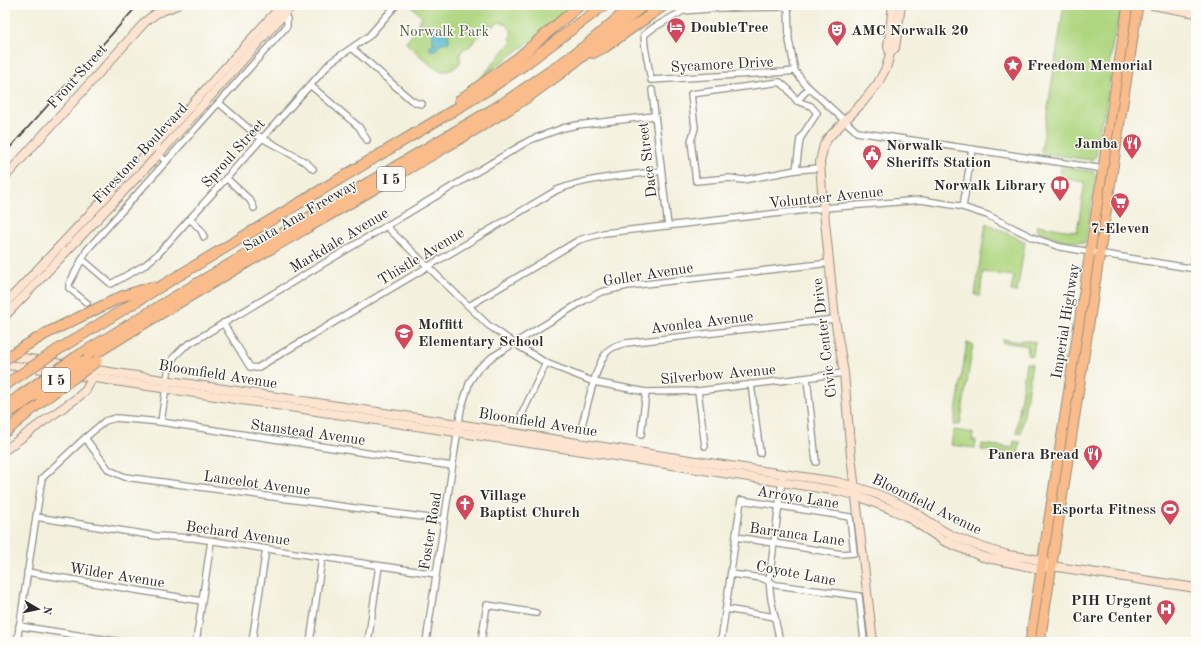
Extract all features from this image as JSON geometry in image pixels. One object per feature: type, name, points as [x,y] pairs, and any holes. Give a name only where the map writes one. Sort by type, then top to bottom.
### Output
[{"type":"highway","points":[[409,138],[518,57],[580,5]]},
{"type":"highway","name":"Santa Ana Freeway","points":[[5,385],[59,349],[168,282],[489,89],[524,65],[604,5]]},
{"type":"highway","points":[[5,407],[23,398],[76,357],[129,324],[469,125],[502,104],[558,66],[601,33],[632,5]]},
{"type":"highway","name":"Santa Ana Freeway","points":[[5,415],[23,398],[92,367],[155,317],[529,96],[578,60],[618,28],[643,5]]},
{"type":"highway","points":[[578,60],[605,47],[664,5]]},
{"type":"highway","points":[[5,358],[47,333],[123,296],[168,282]]},
{"type":"highway","points":[[5,432],[42,401],[92,367]]},
{"type":"main road","name":"Front Street","points":[[5,177],[146,21],[157,13],[177,5]]},
{"type":"main road","name":"Firestone Boulevard","points":[[5,304],[157,143],[282,5]]},
{"type":"main road","name":"Firestone Boulevard","points":[[5,316],[159,154],[292,5]]},
{"type":"main road","name":"Civic Center Drive","points":[[890,53],[888,47],[893,5]]},
{"type":"main road","name":"Civic Center Drive","points":[[873,642],[854,486],[844,373],[835,319],[820,168],[821,154],[829,137],[863,102],[878,83],[886,68],[890,53],[894,48],[901,5]]},
{"type":"main road","name":"Imperial Highway","points":[[1030,642],[1128,5]]},
{"type":"main road","name":"Imperial Highway","points":[[1040,642],[1138,5]]},
{"type":"main road","points":[[1152,5],[1196,13]]},
{"type":"main road","points":[[1084,290],[1086,305],[1083,325],[1084,328],[1088,330]]},
{"type":"main road","points":[[1078,327],[1080,343],[1076,375],[1080,379]]},
{"type":"main road","name":"Bloomfield Avenue","points":[[5,358],[23,358],[92,367],[166,384],[404,420],[458,424],[513,437]]},
{"type":"main road","name":"Bloomfield Avenue","points":[[5,365],[37,368],[92,367]]},
{"type":"main road","points":[[5,450],[86,390],[92,367]]},
{"type":"main road","name":"Bloomfield Avenue","points":[[404,420],[457,433],[513,437],[741,467],[837,482],[877,493],[902,504],[948,542],[983,557],[1041,564]]},
{"type":"main road","name":"Bloomfield Avenue","points":[[577,446],[739,476],[855,495],[953,536],[1007,555],[1051,566],[1196,588]]},
{"type":"main road","points":[[739,476],[741,467]]},
{"type":"main road","points":[[1056,471],[1060,473],[1057,504],[1058,522]]},
{"type":"main road","points":[[948,542],[953,540],[984,552],[995,551]]},
{"type":"street","points":[[5,9],[6,5]]},
{"type":"street","name":"Sproul Street","points":[[82,258],[111,284],[145,264],[158,254],[330,62],[369,36],[396,5]]},
{"type":"street","points":[[789,6],[789,40],[795,71],[810,88],[858,132],[1112,170]]},
{"type":"street","name":"Sycamore Drive","points":[[789,6],[720,8],[683,11],[652,28],[644,35],[644,47],[651,80],[795,71]]},
{"type":"street","points":[[87,303],[69,288],[69,284],[87,250],[287,26],[287,19],[284,14]]},
{"type":"street","points":[[352,48],[411,100],[422,104]]},
{"type":"street","points":[[796,170],[800,139],[817,113],[811,106],[796,101],[787,88],[780,82],[691,94],[695,128],[691,141],[696,181],[729,178],[743,180],[796,170],[820,168]]},
{"type":"street","points":[[310,85],[359,127],[367,140]]},
{"type":"street","points":[[796,101],[810,88]]},
{"type":"street","name":"Dace Street","points":[[652,90],[668,226]]},
{"type":"street","points":[[219,103],[255,134],[313,169]]},
{"type":"street","name":"Markdale Avenue","points":[[161,422],[169,366],[174,357],[178,351],[223,323],[523,144],[563,128],[577,125],[654,116]]},
{"type":"street","points":[[157,143],[159,154],[166,162]]},
{"type":"street","points":[[963,207],[972,149]]},
{"type":"street","name":"Thistle Avenue","points":[[223,323],[250,367],[257,368],[562,188],[591,180],[661,171]]},
{"type":"street","points":[[226,178],[250,200],[254,208]]},
{"type":"street","name":"Volunteer Avenue","points":[[469,306],[579,240],[604,233],[824,208],[921,200],[963,207],[987,215],[1043,241],[1060,247],[1194,269]]},
{"type":"street","points":[[190,219],[201,230],[204,237]]},
{"type":"street","name":"Silverbow Avenue","points":[[386,226],[488,325],[546,363],[594,382],[646,392],[698,391],[844,373]]},
{"type":"street","points":[[1194,269],[1196,250]]},
{"type":"street","name":"Goller Avenue","points":[[458,424],[460,408],[470,381],[478,370],[492,357],[585,300],[601,292],[627,286],[830,263]]},
{"type":"street","name":"Avonlea Avenue","points":[[582,425],[600,363],[607,352],[615,346],[626,343],[835,319]]},
{"type":"street","points":[[521,416],[546,363]]},
{"type":"street","points":[[807,378],[816,462]]},
{"type":"street","points":[[752,384],[760,453]]},
{"type":"street","points":[[698,391],[704,446]]},
{"type":"street","points":[[641,435],[646,392]]},
{"type":"street","name":"Stanstead Avenue","points":[[17,642],[42,478],[84,438],[105,421],[116,418],[161,422],[452,466]]},
{"type":"street","name":"Foster Road","points":[[426,642],[458,424]]},
{"type":"street","name":"Lancelot Avenue","points":[[84,438],[109,470],[125,477],[444,520]]},
{"type":"street","points":[[780,642],[771,599],[769,581],[783,473]]},
{"type":"street","name":"Arroyo Lane","points":[[736,537],[742,500],[850,518],[854,553]]},
{"type":"street","name":"Bechard Avenue","points":[[36,517],[156,536],[194,538],[436,574]]},
{"type":"street","points":[[721,642],[736,537]]},
{"type":"street","name":"Barranca Lane","points":[[736,537],[842,554],[854,553]]},
{"type":"street","points":[[196,642],[211,541]]},
{"type":"street","points":[[252,642],[266,549]]},
{"type":"street","points":[[310,642],[322,558]]},
{"type":"street","points":[[368,642],[379,566]]},
{"type":"street","name":"Wilder Avenue","points":[[28,572],[202,601]]},
{"type":"street","name":"Coyote Lane","points":[[731,574],[762,578],[776,585],[859,596],[864,640]]},
{"type":"street","points":[[481,642],[487,605],[536,613]]},
{"type":"street","points":[[726,609],[775,617]]},
{"type":"street","points":[[19,626],[122,642]]},
{"type":"green space","name":"Norwalk Park","points":[[410,5],[572,5],[532,40],[481,78],[512,41],[510,39],[510,28],[500,22],[492,27],[489,25],[470,46],[463,49],[460,54],[460,62],[458,65],[453,69],[441,71],[433,67],[406,43],[418,28],[418,22],[422,17]]},
{"type":"green space","points":[[1064,5],[1114,5],[1120,8],[1120,17],[1109,69],[1111,75],[1104,117],[1101,122],[1096,156],[1091,160],[1041,153]]},
{"type":"green space","points":[[1061,167],[1094,172],[1096,176],[1085,243],[1063,240],[1036,230],[1037,225],[1077,232],[1085,182],[1060,178]]},
{"type":"green space","points":[[986,223],[1025,242],[1017,292],[1011,291],[1014,276],[983,272],[980,296],[975,295]]},
{"type":"green space","points":[[1003,339],[1021,342],[1021,340],[1035,342],[1033,356],[1027,355],[1028,346],[1002,342]]},
{"type":"green space","points":[[967,343],[973,344],[960,425],[954,425]]},
{"type":"green space","points":[[1026,363],[1032,364],[1021,433],[1016,433]]},
{"type":"green space","points":[[954,430],[973,433],[972,441],[976,441],[975,448],[951,445]]},
{"type":"green space","points":[[1014,441],[1020,442],[1018,455],[981,450],[982,444],[1013,448]]},
{"type":"water","points":[[448,25],[449,42],[441,43],[436,50],[430,50],[430,45],[435,44],[435,42],[433,43],[432,27]]},
{"type":"railway","points":[[5,153],[138,5]]},
{"type":"place","name":"DoubleTree","points":[[676,44]]},
{"type":"place","name":"AMC Norwalk 20","points":[[837,47]]},
{"type":"place","name":"Freedom Memorial","points":[[1013,82]]},
{"type":"place","name":"Jamba","points":[[1132,160]]},
{"type":"place","name":"Norwalk Sheriffs Station","points":[[872,171]]},
{"type":"place","name":"Norwalk Library","points":[[1060,202]]},
{"type":"place","name":"7-Eleven","points":[[1120,219]]},
{"type":"place","name":"Moffitt Elementary School","points":[[404,350]]},
{"type":"place","name":"Panera Bread","points":[[1093,471]]},
{"type":"place","name":"Village Baptist Church","points":[[465,521]]},
{"type":"place","name":"Esporta Fitness","points":[[1170,526]]},
{"type":"place","name":"PIH Urgent Care Center","points":[[1166,626]]}]
